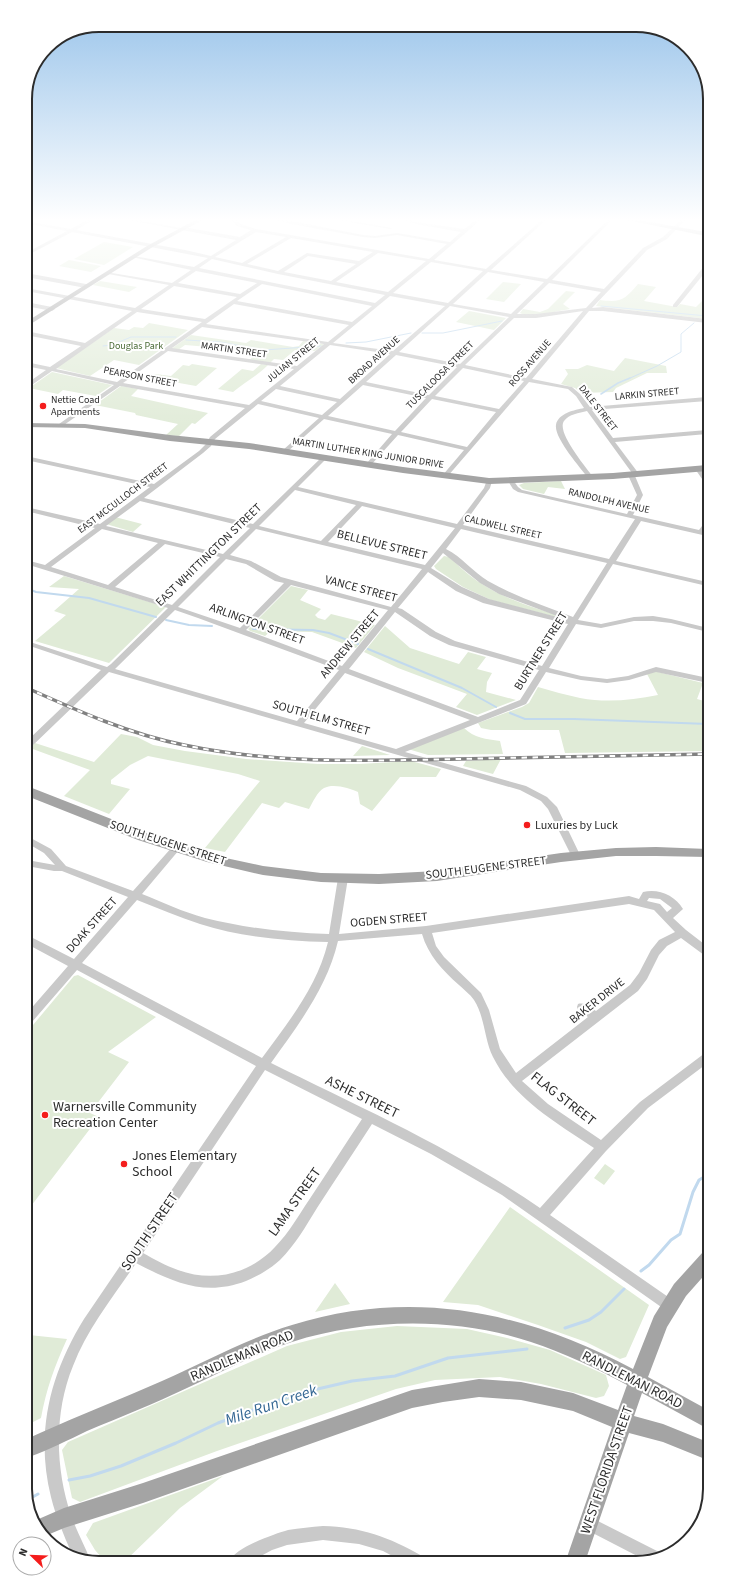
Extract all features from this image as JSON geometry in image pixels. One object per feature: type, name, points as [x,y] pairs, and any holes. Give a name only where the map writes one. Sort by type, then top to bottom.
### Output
[{"type":"main road","points":[[32,318],[75,292]]},
{"type":"main road","points":[[32,321],[49,308]]},
{"type":"main road","name":"MARTIN LUTHER KING JUNIOR DRIVE","points":[[32,425],[61,425],[100,428],[160,437],[286,451],[445,476],[489,481],[590,477],[703,469]]},
{"type":"main road","name":"SOUTH EUGENE STREET","points":[[32,792],[70,809],[176,848],[208,858],[261,870],[343,878],[380,879],[436,876],[601,853],[650,851],[703,853]]},
{"type":"main road","name":"WEST FLORIDA STREET","points":[[577,1556],[650,1347],[669,1305],[680,1290],[703,1265]]},
{"type":"main road","name":"RANDLEMAN ROAD","points":[[32,1447],[169,1387],[260,1345],[300,1331],[359,1319],[406,1316],[442,1316],[479,1322],[529,1333],[604,1362],[703,1417]]},
{"type":"main road","points":[[44,1526],[64,1518],[143,1493],[412,1399],[479,1388],[521,1391],[573,1402],[624,1422],[663,1433],[703,1449]]},
{"type":"street","name":"DALE STREET","points":[[42,292],[204,323],[394,353],[570,388],[578,395],[611,440],[633,474],[640,495],[629,516]]},
{"type":"street","points":[[32,383],[163,292]]},
{"type":"street","points":[[220,292],[241,296]]},
{"type":"street","points":[[61,425],[247,292]]},
{"type":"street","points":[[312,292],[376,305]]},
{"type":"street","points":[[378,292],[513,316],[536,316],[588,309],[620,311],[703,321]]},
{"type":"street","name":"JULIAN STREET","points":[[210,442],[212,438],[390,292]]},
{"type":"street","name":"BROAD AVENUE","points":[[286,451],[463,292]]},
{"type":"street","name":"TUSCALOOSA STREET","points":[[369,464],[430,397],[538,292]]},
{"type":"street","name":"ROSS AVENUE","points":[[445,476],[499,411],[604,292]]},
{"type":"street","points":[[675,306],[686,292]]},
{"type":"street","points":[[233,302],[353,324]]},
{"type":"street","points":[[32,305],[49,308]]},
{"type":"street","points":[[32,334],[85,345]]},
{"type":"street","name":"MARTIN STREET","points":[[167,349],[298,368]]},
{"type":"street","name":"PEARSON STREET","points":[[32,366],[119,384],[250,407]]},
{"type":"street","points":[[362,383],[499,411]]},
{"type":"street","points":[[275,387],[342,401]]},
{"type":"street","name":"LARKIN STREET","points":[[590,477],[568,448],[559,427],[562,420],[569,415],[588,409],[703,399]]},
{"type":"street","points":[[256,402],[468,449]]},
{"type":"street","points":[[611,440],[703,432]]},
{"type":"street","name":"EAST MCCULLOCH STREET","points":[[46,568],[201,452],[209,445],[210,442]]},
{"type":"street","name":"EAST WHITTINGTON STREET","points":[[32,741],[103,672],[114,666],[325,457]]},
{"type":"street","points":[[32,459],[156,486]]},
{"type":"street","name":"ANDREW STREET","points":[[299,724],[442,550],[487,488],[489,481]]},
{"type":"street","name":"RANDOLPH AVENUE","points":[[511,481],[514,488],[520,491],[703,533]]},
{"type":"street","name":"CALDWELL STREET","points":[[294,488],[703,583]]},
{"type":"street","name":"BELLEVUE STREET","points":[[139,499],[427,568],[459,589],[486,602],[568,622],[575,621],[599,626],[634,619],[660,620],[703,629]]},
{"type":"street","points":[[323,543],[360,504]]},
{"type":"street","name":"VANCE STREET","points":[[32,510],[254,565],[268,574],[289,582],[399,611],[433,634],[452,643],[544,669],[582,678],[607,681],[629,678],[656,669],[703,680]]},
{"type":"street","name":"BURTNER STREET","points":[[396,752],[476,719],[523,702],[639,518]]},
{"type":"street","points":[[110,587],[163,542]]},
{"type":"street","points":[[442,550],[450,554],[483,581],[502,592],[570,617],[575,621]]},
{"type":"street","name":"ARLINGTON STREET","points":[[34,564],[174,607],[476,719]]},
{"type":"street","points":[[241,631],[289,582]]},
{"type":"street","name":"SOUTH ELM STREET","points":[[32,645],[109,669],[523,788],[535,793],[552,807],[576,857]]},
{"type":"street","name":"OGDEN STREET","points":[[32,842],[52,854],[64,868]]},
{"type":"street","name":"DOAK STREET","points":[[32,1014],[176,848]]},
{"type":"street","name":"OGDEN STREET","points":[[32,864],[54,868],[64,868],[202,921],[236,929],[294,937],[333,938],[426,930],[629,900],[642,902],[657,907],[682,932],[703,948]]},
{"type":"street","name":"SOUTH STREET","points":[[81,1553],[64,1518],[56,1488],[52,1459],[55,1408],[62,1376],[70,1358],[86,1330],[134,1255],[263,1064],[309,1000],[323,975],[331,954],[343,878]]},
{"type":"street","points":[[642,902],[646,895],[654,894],[663,896],[676,905],[678,909],[667,917]]},
{"type":"street","name":"FLAG STREET","points":[[426,930],[432,951],[444,965],[476,995],[483,1008],[497,1055],[515,1080],[528,1094],[602,1147]]},
{"type":"street","name":"BAKER DRIVE","points":[[515,1080],[634,988],[643,976],[655,953],[663,943],[682,932]]},
{"type":"street","name":"ASHE STREET","points":[[32,942],[263,1064],[447,1156],[506,1191],[669,1305]]},
{"type":"street","points":[[582,1007],[597,1018]]},
{"type":"street","points":[[541,1216],[602,1147],[644,1104],[703,1060]]},
{"type":"street","name":"LAMA STREET","points":[[134,1255],[168,1272],[187,1279],[208,1282],[229,1280],[249,1274],[269,1262],[292,1236],[370,1118]]},
{"type":"street","points":[[588,1523],[649,1554]]},
{"type":"street","points":[[244,1556],[281,1538],[314,1532],[347,1534],[379,1542],[407,1556]]},
{"type":"green space","points":[[493,292],[513,292],[504,302],[486,299]]},
{"type":"green space","points":[[565,292],[575,292],[563,304],[570,309],[537,315],[524,315],[520,313],[523,309],[540,312],[548,309]]},
{"type":"green space","points":[[652,292],[644,301],[677,307],[680,304],[696,307],[703,300],[703,319],[596,306],[600,300],[618,300],[630,293]]},
{"type":"green space","points":[[469,311],[506,318],[494,330],[456,322]]},
{"type":"green space","name":"Douglas Park","points":[[149,323],[188,330],[139,365],[114,360],[90,376],[56,368],[114,328],[129,330],[134,327],[143,328]]},
{"type":"green space","points":[[191,335],[246,343],[251,340],[293,347],[299,346],[303,341],[324,344],[315,351],[295,350],[283,360],[274,359],[270,363],[250,360],[257,351],[224,346],[221,348],[185,345],[178,350],[171,349]]},
{"type":"green space","points":[[625,358],[666,366],[667,373],[647,373],[616,388],[613,392],[581,393],[575,388],[561,384],[568,374],[565,369],[578,369],[587,365],[614,371]]},
{"type":"green space","points":[[192,364],[217,368],[196,386],[151,378],[155,374],[171,376],[183,365],[189,366]]},
{"type":"green space","points":[[261,364],[268,365],[233,392],[218,389],[242,369],[253,371]]},
{"type":"green space","points":[[52,372],[112,385],[96,396],[63,390],[58,394],[32,389],[32,386]]},
{"type":"green space","points":[[121,386],[138,389],[131,396],[208,413],[195,424],[192,423],[179,436],[166,435],[178,424],[95,405]]},
{"type":"green space","points":[[561,481],[565,489],[548,487],[544,494],[523,489],[519,485],[524,483]]},
{"type":"green space","points":[[115,517],[142,524],[133,532],[106,524]]},
{"type":"green space","points":[[444,556],[449,557],[473,578],[492,590],[524,604],[569,619],[568,620],[491,600],[463,587],[436,569],[434,566]]},
{"type":"green space","points":[[64,576],[166,607],[109,663],[35,641],[66,615],[54,611],[79,589],[49,587]]},
{"type":"green space","points":[[291,586],[308,590],[300,600],[321,609],[315,615],[318,618],[325,620],[331,614],[375,625],[356,648],[312,632],[271,631],[265,636],[250,631],[248,629]]},
{"type":"green space","points":[[385,626],[410,648],[459,664],[468,652],[486,657],[477,669],[492,673],[487,682],[486,692],[516,700],[477,715],[456,707],[467,694],[398,668],[364,652]]},
{"type":"green space","points":[[658,672],[703,683],[697,699],[703,701],[703,751],[565,753],[559,730],[491,730],[481,728],[478,723],[529,703],[538,687],[590,700],[610,701],[658,695],[647,674]]},
{"type":"green space","points":[[464,728],[476,736],[500,741],[503,754],[428,755],[408,749]]},
{"type":"green space","points":[[121,734],[137,737],[153,745],[246,759],[318,764],[360,764],[411,761],[441,769],[436,777],[400,777],[372,811],[360,804],[358,792],[337,786],[324,788],[319,792],[309,809],[285,802],[279,808],[262,803],[225,852],[205,848],[260,781],[238,774],[148,756],[130,765],[111,780],[111,784],[130,789],[109,814],[64,796],[90,770],[32,749],[32,746],[35,743],[94,762]]},
{"type":"green space","points":[[362,746],[390,755],[353,756]]},
{"type":"green space","points":[[501,759],[493,774],[463,766],[466,761]]},
{"type":"green space","points":[[78,975],[156,1017],[108,1052],[129,1062],[90,1113],[99,1117],[32,1205],[32,1026],[74,976]]},
{"type":"green space","points":[[605,1164],[615,1171],[604,1185],[594,1178]]},
{"type":"green space","points":[[510,1207],[649,1305],[626,1357],[620,1359],[586,1342],[478,1305],[443,1302]]},
{"type":"green space","points":[[335,1283],[350,1304],[315,1312]]},
{"type":"green space","points":[[397,1326],[467,1329],[550,1350],[606,1375],[609,1386],[604,1396],[596,1398],[541,1384],[500,1377],[435,1380],[396,1389],[217,1451],[80,1502],[72,1498],[62,1450],[68,1442],[287,1346],[341,1332]]},
{"type":"green space","points":[[32,1335],[67,1339],[51,1378],[41,1418],[32,1422]]},
{"type":"green space","points":[[223,1476],[180,1508],[130,1556],[100,1556],[86,1535],[93,1523]]},
{"type":"waterway","points":[[601,306],[703,316]]},
{"type":"waterway","points":[[422,333],[443,333],[502,321]]},
{"type":"waterway","points":[[628,379],[657,366],[681,352],[681,334],[694,323]]},
{"type":"waterway","points":[[346,343],[366,342],[411,333]]},
{"type":"waterway","points":[[103,346],[112,345],[131,337],[176,337]]},
{"type":"waterway","points":[[186,340],[220,342],[264,350],[321,346]]},
{"type":"waterway","points":[[601,394],[618,383],[630,378]]},
{"type":"waterway","points":[[32,590],[89,598],[156,617]]},
{"type":"waterway","points":[[166,620],[189,625],[212,626]]},
{"type":"waterway","points":[[253,629],[313,630],[329,633],[358,644]]},
{"type":"waterway","points":[[368,649],[462,688],[496,707]]},
{"type":"waterway","points":[[510,713],[525,719],[574,719],[703,724]]},
{"type":"waterway","name":"Mile Run Creek","points":[[641,1271],[649,1265],[671,1240],[680,1234],[693,1192],[699,1180],[703,1178]]},
{"type":"waterway","name":"Mile Run Creek","points":[[565,1328],[589,1320],[601,1312],[624,1289]]},
{"type":"waterway","name":"Mile Run Creek","points":[[69,1480],[90,1476],[121,1466],[176,1443],[218,1423],[296,1394],[352,1381],[395,1376],[448,1358],[527,1349]]},
{"type":"waterway","name":"Mile Run Creek","points":[[33,1497],[38,1494]]},
{"type":"railway","points":[[32,690],[85,713],[143,735],[184,745],[251,755],[320,760],[423,760],[703,754]]},
{"type":"place","name":"Nettie Coad Apartments","points":[[43,406]]},
{"type":"place","name":"Luxuries by Luck","points":[[527,825]]},
{"type":"place","name":"Warnersville Community Recreation Center","points":[[45,1115]]},
{"type":"place","name":"Jones Elementary School","points":[[124,1164]]}]
